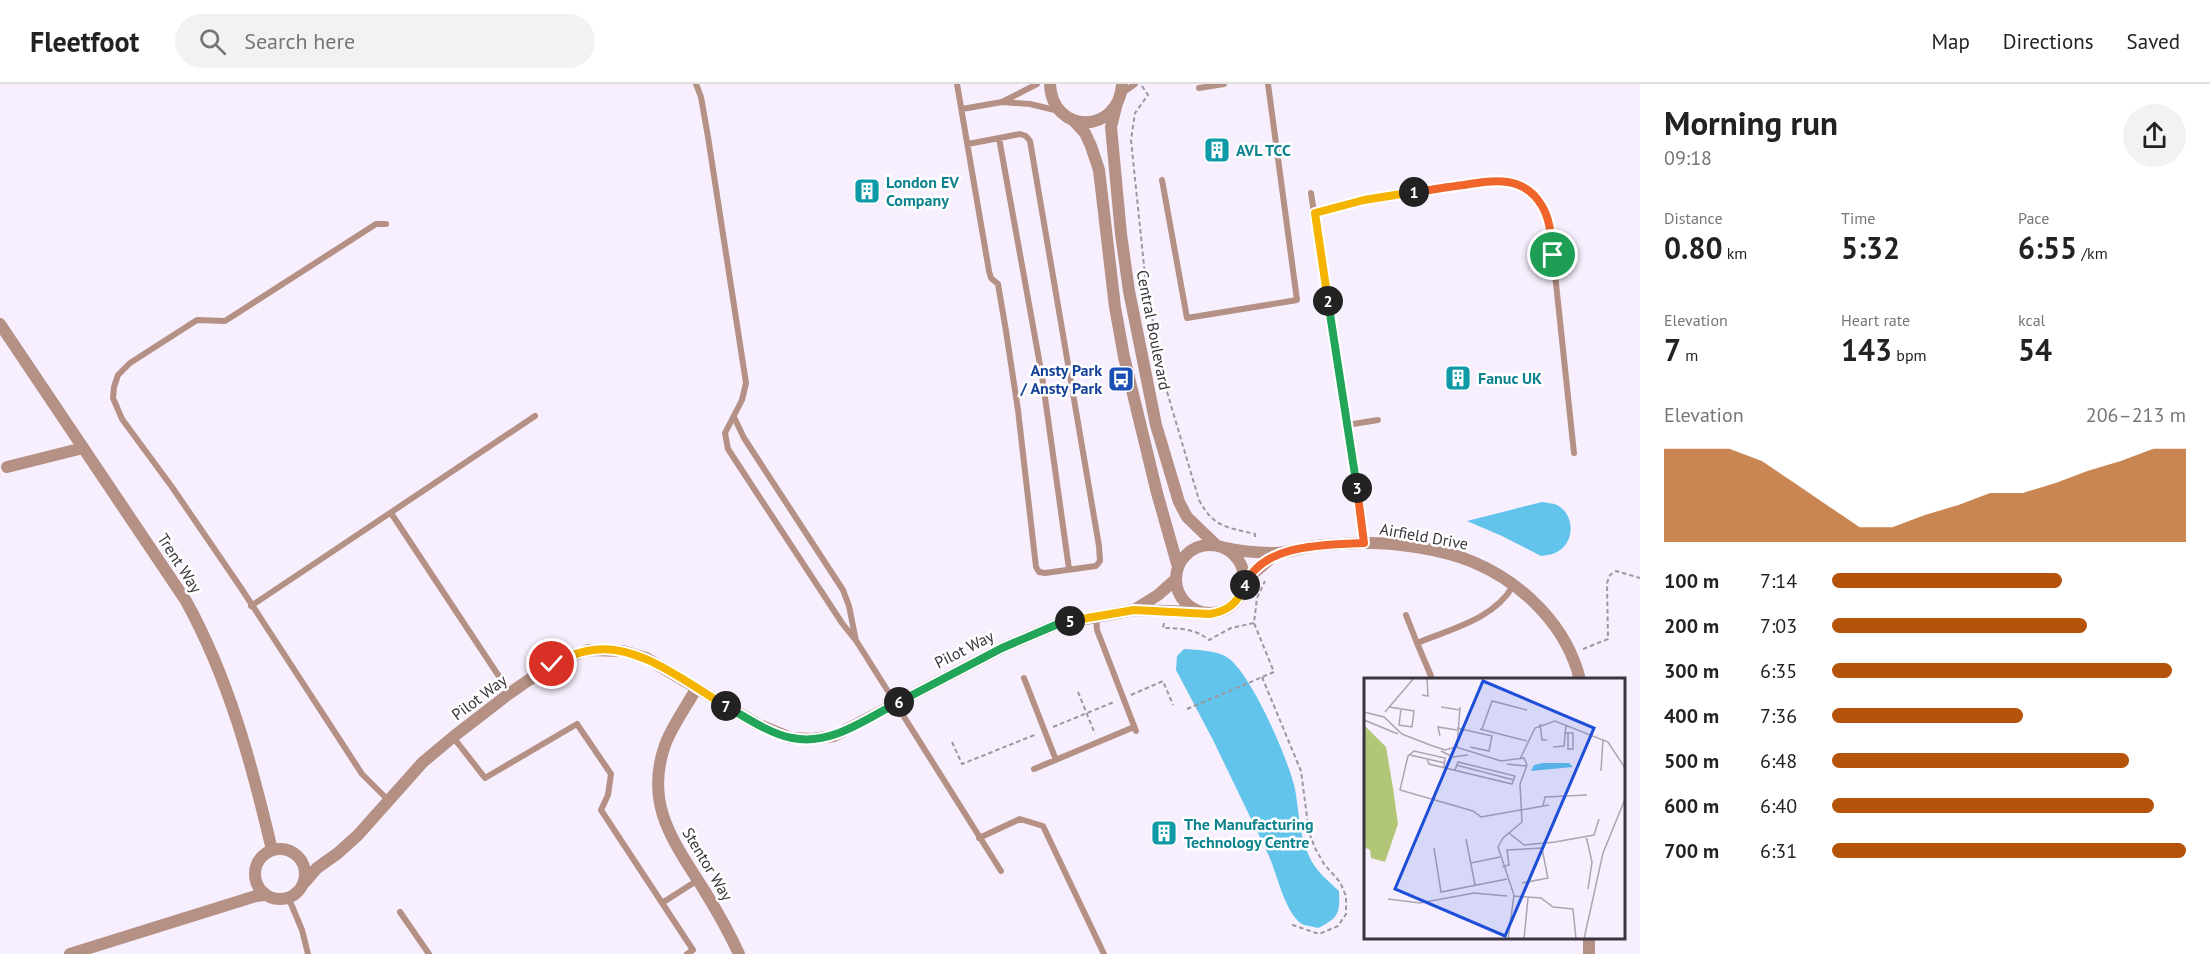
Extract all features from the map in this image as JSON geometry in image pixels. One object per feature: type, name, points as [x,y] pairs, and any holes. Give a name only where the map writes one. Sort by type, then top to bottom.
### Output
[{"type":"street","points":[[1050,84],[1052,96],[1060,111]]},
{"type":"street","points":[[1073,120],[1089,122],[1098,120],[1112,111],[1120,94]]},
{"type":"street","name":"Central Boulevard","points":[[1120,94],[1111,128],[1121,234],[1129,291],[1156,425],[1179,502],[1187,517],[1219,546]]},
{"type":"street","name":"Central Boulevard","points":[[1060,111],[1073,120],[1085,133],[1099,170],[1114,296],[1124,357],[1177,573]]},
{"type":"street","name":"Trent Way","points":[[0,324],[196,619],[234,713],[255,778],[272,850]]},
{"type":"street","points":[[7,467],[83,448]]},
{"type":"street","name":"Airfield Drive","points":[[1219,546],[1238,551],[1277,553],[1315,546],[1364,543],[1396,545],[1472,561],[1501,576],[1535,602],[1555,625],[1571,654],[1579,678]]},
{"type":"street","points":[[1242,593],[1244,572],[1240,561],[1232,552],[1219,546],[1200,546],[1191,551],[1177,573],[1178,590],[1183,600],[1191,608],[1210,614],[1229,608],[1242,593],[1248,578],[1277,553]]},
{"type":"street","name":"Pilot Way","points":[[1134,610],[1158,595],[1177,573]]},
{"type":"street","name":"Pilot Way","points":[[305,882],[317,868],[358,835],[423,762],[453,737],[552,664],[588,650],[622,651],[646,658],[757,724],[791,738],[812,739],[834,736],[1021,640],[1058,624],[1134,610],[1201,612]]},
{"type":"street","name":"Stentor Way","points":[[696,689],[666,744],[660,765],[659,790],[663,819],[674,845],[698,880],[740,954]]},
{"type":"street","points":[[296,855],[305,869],[305,882],[301,890],[289,899],[278,900],[265,895],[257,886],[254,877],[255,866],[260,858],[272,850],[289,850],[305,859],[323,859],[338,853]]},
{"type":"street","points":[[225,905],[243,894],[254,877]]},
{"type":"street","points":[[69,954],[225,905],[265,895]]},
{"type":"lane","points":[[696,84],[701,97],[746,383],[734,417],[725,433],[728,449],[842,623],[857,642],[1001,872]]},
{"type":"lane","points":[[957,84],[989,270],[991,278],[998,284],[1006,331],[1018,410],[1036,567],[1039,572],[1045,573],[1096,566],[1100,561],[1099,546],[1030,141],[1026,136],[1020,134],[968,144]]},
{"type":"lane","points":[[1002,102],[1037,84]]},
{"type":"lane","points":[[1120,94],[1135,84]]},
{"type":"lane","points":[[1199,88],[1224,84]]},
{"type":"lane","points":[[1162,180],[1187,318],[1297,300],[1268,84]]},
{"type":"lane","points":[[962,109],[1002,102],[1030,104],[1060,111]]},
{"type":"lane","points":[[999,138],[1042,376],[1069,569]]},
{"type":"lane","points":[[1315,213],[1364,200],[1494,180],[1513,182],[1533,193],[1543,207],[1550,227],[1574,453]]},
{"type":"lane","points":[[1311,193],[1364,543]]},
{"type":"lane","points":[[386,224],[376,224],[225,321],[197,320],[130,363],[118,375],[113,398],[122,419],[172,487],[362,774],[388,800]]},
{"type":"lane","points":[[251,606],[535,416]]},
{"type":"lane","points":[[734,417],[744,438],[843,590],[857,642]]},
{"type":"lane","points":[[1347,425],[1378,420]]},
{"type":"lane","points":[[391,513],[510,693]]},
{"type":"lane","points":[[1417,643],[1486,615],[1513,586]]},
{"type":"lane","points":[[1406,615],[1431,676]]},
{"type":"lane","points":[[1034,769],[1135,729],[1097,630],[1096,617]]},
{"type":"lane","points":[[1024,678],[1056,760]]},
{"type":"lane","points":[[453,737],[484,778],[577,724],[611,774],[608,795],[601,810],[693,950],[687,954]]},
{"type":"lane","points":[[979,838],[1020,819],[1043,826],[1104,954]]},
{"type":"lane","points":[[662,903],[698,880]]},
{"type":"lane","points":[[289,899],[302,930],[308,954]]},
{"type":"lane","points":[[400,912],[429,954]]},
{"type":"path","points":[[1141,84],[1148,95],[1136,113],[1131,140],[1146,285],[1166,385],[1199,500],[1206,513],[1216,523],[1256,534],[1255,540]]},
{"type":"path","points":[[1571,654],[1608,639],[1607,583],[1610,575],[1617,571],[1640,578]]},
{"type":"path","points":[[1187,709],[1274,672],[1254,622],[1257,598],[1266,578],[1265,575]]},
{"type":"path","points":[[1164,620],[1163,628],[1183,628],[1203,635],[1209,640],[1231,628],[1254,622]]},
{"type":"path","points":[[1262,677],[1301,771],[1309,832],[1315,848],[1324,864],[1340,882],[1346,896],[1346,914],[1338,926],[1319,934],[1290,924]]},
{"type":"path","points":[[952,742],[962,764],[1163,681],[1173,705]]},
{"type":"path","points":[[1078,692],[1099,742]]},
{"type":"water","points":[[1542,502],[1557,505],[1568,516],[1570,522],[1571,530],[1566,544],[1552,554],[1541,556],[1467,521]]},
{"type":"water","points":[[1184,649],[1210,651],[1225,656],[1235,664],[1257,696],[1277,738],[1291,776],[1306,848],[1318,870],[1339,891],[1337,914],[1318,928],[1304,925],[1297,920],[1287,903],[1268,854],[1176,670],[1177,656]]},
{"type":"place","name":"AVL TCC","points":[[1217,150]]},
{"type":"place","name":"London EV Company","points":[[867,191]]},
{"type":"place","name":"Fanuc UK","points":[[1458,378]]},
{"type":"place","name":"Ansty Park / Ansty Park","points":[[1121,379]]},
{"type":"place","name":"The Manufacturing Technology Centre","points":[[1164,833]]},
{"type":"route","points":[[552,664],[588,650],[622,651],[646,658],[757,724],[791,738],[812,739],[834,736],[1002,648],[1058,624],[1134,610],[1210,614],[1220,612],[1229,608],[1236,601],[1248,578],[1277,553],[1315,546],[1364,543],[1315,213],[1364,200],[1494,180],[1513,182],[1533,193],[1543,207],[1550,227],[1553,255]]}]
